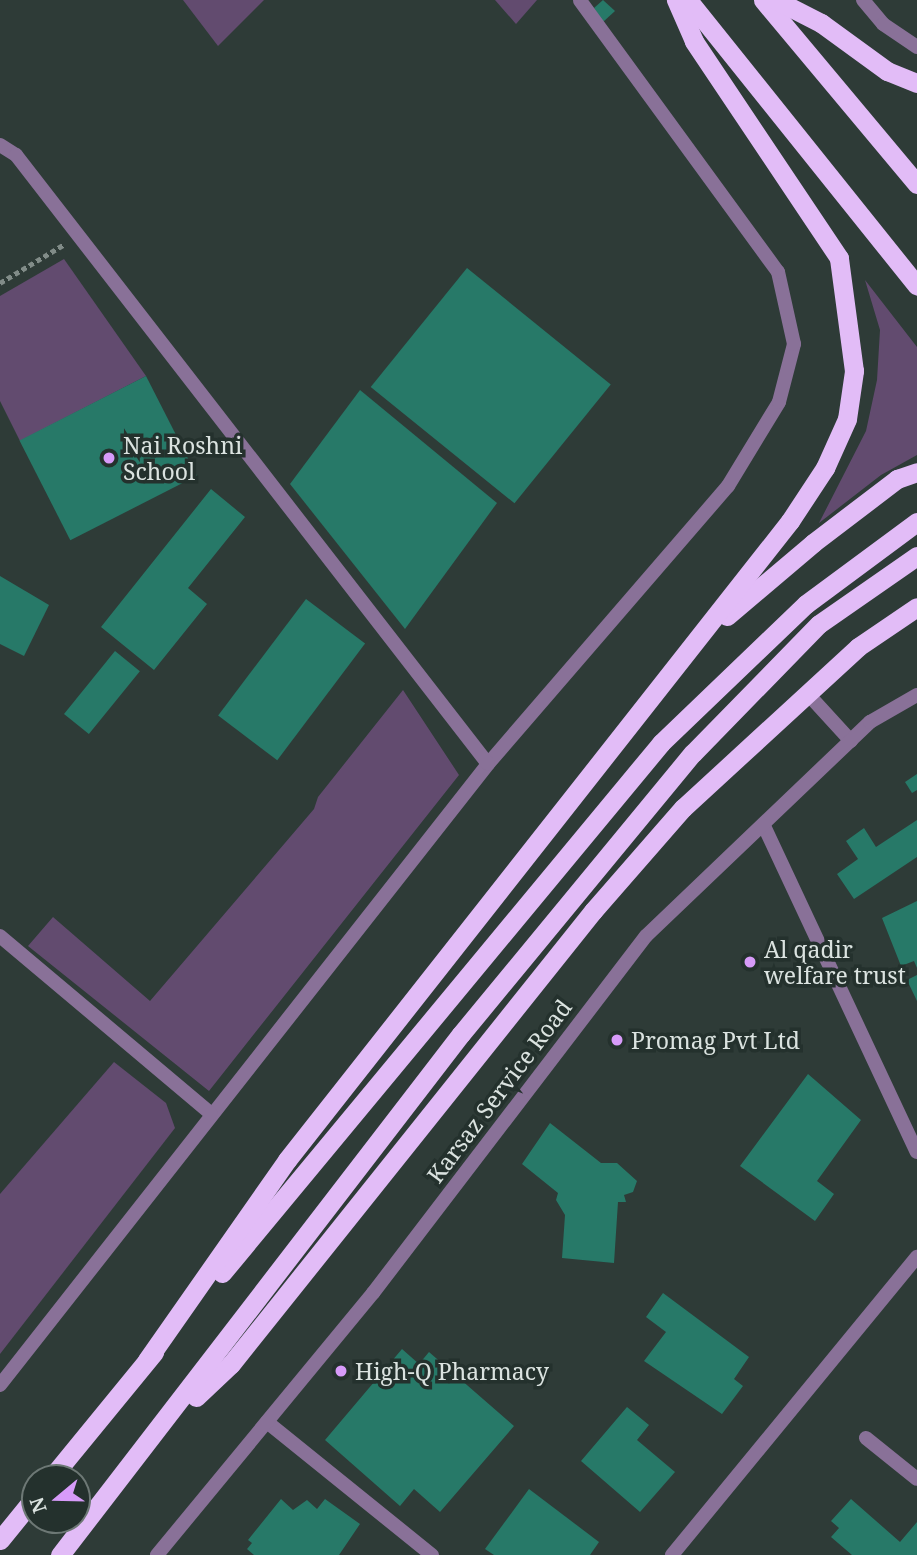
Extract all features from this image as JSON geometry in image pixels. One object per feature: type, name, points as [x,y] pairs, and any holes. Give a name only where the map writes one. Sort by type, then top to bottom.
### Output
[{"type":"highway","points":[[147,1360],[287,1160],[790,521],[825,468],[847,419],[854,371],[839,258],[694,41],[676,0]]},
{"type":"highway","points":[[688,0],[917,286]]},
{"type":"highway","points":[[763,0],[917,184]]},
{"type":"highway","points":[[776,0],[821,23],[887,71],[917,83]]},
{"type":"highway","points":[[696,642],[813,543],[897,480],[917,472]]},
{"type":"highway","points":[[62,1464],[661,743],[806,604],[917,522]]},
{"type":"highway","points":[[60,1555],[158,1432],[469,1024],[693,753],[819,624],[917,556]]},
{"type":"highway","points":[[158,1432],[231,1364],[652,843],[710,780],[807,692],[858,647],[917,607]]},
{"type":"highway","points":[[858,647],[917,622]]},
{"type":"highway","points":[[0,1540],[21,1514]]},
{"type":"street","points":[[0,1385],[210,1113],[488,764],[728,486],[779,402],[794,344],[778,272],[580,0]]},
{"type":"street","points":[[863,0],[883,24],[917,47]]},
{"type":"street","points":[[0,145],[16,155],[488,764]]},
{"type":"street","points":[[807,692],[851,741]]},
{"type":"street","name":"Karsaz Service Road","points":[[157,1555],[373,1293],[646,936],[870,722],[917,695]]},
{"type":"street","points":[[764,826],[917,1152]]},
{"type":"street","points":[[0,936],[210,1113]]},
{"type":"street","points":[[672,1555],[917,1257]]},
{"type":"street","points":[[267,1422],[432,1555]]},
{"type":"street","points":[[866,1438],[917,1479]]},
{"type":"path","points":[[0,283],[79,235]]},
{"type":"shaded area","points":[[183,0],[264,0],[218,46]]},
{"type":"shaded area","points":[[495,0],[537,0],[516,24]]},
{"type":"shaded area","points":[[64,259],[146,376],[20,441],[0,401],[0,296]]},
{"type":"shaded area","points":[[865,280],[917,347],[917,455],[881,475],[819,523],[866,431],[877,380],[880,330]]},
{"type":"shaded area","points":[[403,690],[459,775],[209,1091],[28,946],[53,917],[150,1001],[314,809],[318,797]]},
{"type":"shaded area","points":[[114,1062],[166,1103],[175,1128],[0,1354],[0,1194]]},
{"type":"building","points":[[603,0],[615,11],[603,22],[594,8]]},
{"type":"building","points":[[467,268],[611,384],[514,503],[371,387]]},
{"type":"building","name":"Nai Roshni School","points":[[146,376],[197,476],[70,540],[19,440]]},
{"type":"building","points":[[360,390],[497,503],[405,629],[290,484]]},
{"type":"building","points":[[211,489],[245,517],[188,588],[207,604],[154,670],[101,627]]},
{"type":"building","points":[[0,576],[49,605],[24,656],[0,644]]},
{"type":"building","points":[[306,599],[365,644],[277,760],[218,716]]},
{"type":"building","points":[[115,651],[140,671],[89,734],[64,714]]},
{"type":"building","points":[[917,774],[917,790],[912,793],[905,782]]},
{"type":"building","points":[[917,820],[917,857],[854,899],[837,874],[858,859],[846,841],[864,828],[876,847]]},
{"type":"building","points":[[917,901],[917,968],[914,961],[901,966],[882,918]]},
{"type":"building","points":[[917,975],[917,1001],[907,980]]},
{"type":"building","points":[[808,1074],[861,1120],[817,1181],[834,1194],[815,1221],[740,1166]]},
{"type":"building","points":[[550,1123],[601,1163],[617,1163],[637,1181],[633,1192],[624,1195],[626,1202],[618,1202],[614,1263],[562,1258],[565,1215],[556,1200],[558,1193],[522,1164]]},
{"type":"building","points":[[663,1293],[749,1357],[734,1379],[743,1386],[722,1414],[644,1361],[666,1332],[646,1317]]},
{"type":"building","points":[[402,1349],[419,1364],[429,1352],[514,1426],[440,1512],[414,1489],[400,1506],[325,1440]]},
{"type":"building","points":[[627,1407],[649,1425],[637,1440],[675,1472],[640,1512],[581,1461]]},
{"type":"building","points":[[529,1489],[599,1542],[590,1555],[494,1555],[485,1549]]},
{"type":"building","points":[[281,1499],[293,1510],[307,1500],[317,1509],[325,1499],[360,1524],[339,1555],[254,1555],[247,1549],[252,1543],[248,1540]]},
{"type":"building","points":[[851,1499],[900,1542],[917,1522],[917,1555],[852,1555],[831,1537],[839,1528],[831,1521]]},
{"type":"place","name":"Nai Roshni School","points":[[109,458]]},
{"type":"place","name":"Al qadir welfare trust","points":[[750,962]]},
{"type":"place","name":"Promag Pvt Ltd","points":[[617,1040]]},
{"type":"place","name":"High-Q Pharmacy","points":[[341,1371]]}]
